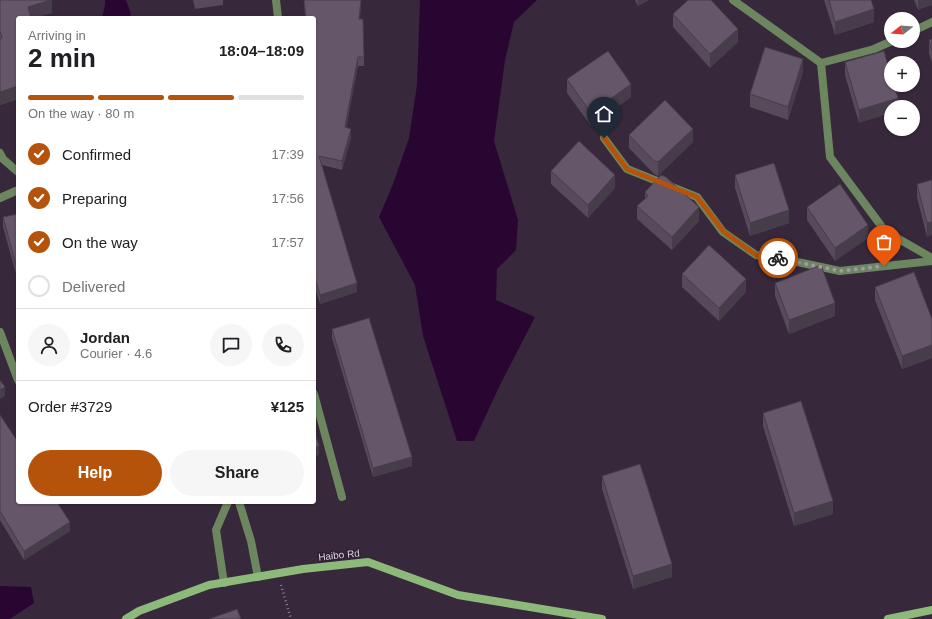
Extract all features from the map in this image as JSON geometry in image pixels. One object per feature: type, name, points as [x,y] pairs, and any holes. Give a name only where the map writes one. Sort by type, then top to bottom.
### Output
[{"type":"street","points":[[276,0],[278,16]]},
{"type":"street","points":[[733,0],[821,63],[830,157],[885,231],[932,258]]},
{"type":"street","points":[[920,28],[932,22]]},
{"type":"street","points":[[821,63],[874,49],[884,45]]},
{"type":"street","points":[[604,138],[627,169],[697,197],[724,232],[756,255],[840,271],[932,261]]},
{"type":"street","points":[[2,156],[16,170]]},
{"type":"street","points":[[2,156],[16,174]]},
{"type":"street","points":[[0,198],[16,191]]},
{"type":"street","points":[[0,332],[16,375]]},
{"type":"street","points":[[316,401],[342,497]]},
{"type":"street","points":[[224,583],[216,530],[227,504]]},
{"type":"street","points":[[240,504],[251,541],[258,577]]},
{"type":"street","name":"Haibo Rd","points":[[126,619],[139,611],[208,585],[303,569],[368,562],[458,595],[602,619]]},
{"type":"street","points":[[888,619],[932,610]]},
{"type":"path","points":[[278,573],[291,619]]},
{"type":"shaded area","points":[[105,0],[126,0],[131,14],[130,16],[102,16]]},
{"type":"shaded area","points":[[420,0],[537,0],[514,22],[505,60],[494,141],[518,220],[516,250],[497,269],[496,300],[535,317],[499,387],[474,441],[457,441],[423,336],[415,285],[379,217],[393,184],[409,138],[417,85]]},
{"type":"shaded area","points":[[0,586],[31,587],[34,603],[10,619],[0,619]]},
{"type":"building","points":[[0,0],[51,0],[28,7],[30,16],[16,16],[16,87],[0,92],[0,39],[2,38],[0,31]]},
{"type":"building","points":[[304,0],[361,0],[359,19],[363,19],[364,57],[358,57],[345,127],[351,129],[342,161],[319,156],[357,283],[320,295],[316,282],[316,16],[306,16]]},
{"type":"building","points":[[688,0],[711,0],[738,29],[710,54],[673,14]]},
{"type":"building","points":[[829,0],[871,0],[874,9],[835,22]]},
{"type":"building","points":[[932,39],[932,50],[929,40]]},
{"type":"building","points":[[765,47],[803,59],[788,107],[750,94]]},
{"type":"building","points":[[608,51],[631,84],[591,113],[567,79]]},
{"type":"building","points":[[884,51],[885,56],[884,56],[884,92],[896,92],[898,98],[884,100],[884,102],[859,110],[845,62]]},
{"type":"building","points":[[665,100],[693,129],[658,162],[654,161],[629,135]]},
{"type":"building","points":[[579,141],[615,175],[588,205],[551,171]]},
{"type":"building","points":[[774,163],[789,210],[750,223],[735,175]]},
{"type":"building","points":[[661,175],[666,177],[699,207],[672,237],[637,206],[648,196],[645,192]]},
{"type":"building","points":[[932,180],[932,222],[927,223],[917,184]]},
{"type":"building","points":[[840,184],[868,225],[835,248],[807,207]]},
{"type":"building","points":[[16,214],[16,265],[3,217]]},
{"type":"building","points":[[709,245],[746,279],[719,308],[682,274]]},
{"type":"building","points":[[821,265],[835,303],[789,320],[775,283]]},
{"type":"building","points":[[914,272],[932,319],[932,345],[902,356],[875,287]]},
{"type":"building","points":[[369,318],[412,457],[373,468],[332,329]]},
{"type":"building","points":[[0,380],[5,387],[0,390]]},
{"type":"building","points":[[801,401],[833,501],[794,513],[763,413]]},
{"type":"building","points":[[0,415],[16,439],[16,504],[58,504],[70,522],[24,551],[0,511]]},
{"type":"building","points":[[316,436],[319,446],[316,447]]},
{"type":"building","points":[[640,464],[672,564],[633,576],[602,476]]},
{"type":"building","points":[[237,609],[241,619],[209,619]]},
{"type":"way so far","points":[[778,258],[840,271],[884,266]]},
{"type":"route","points":[[604,138],[627,169],[697,197],[724,232],[756,255],[778,258]]}]
